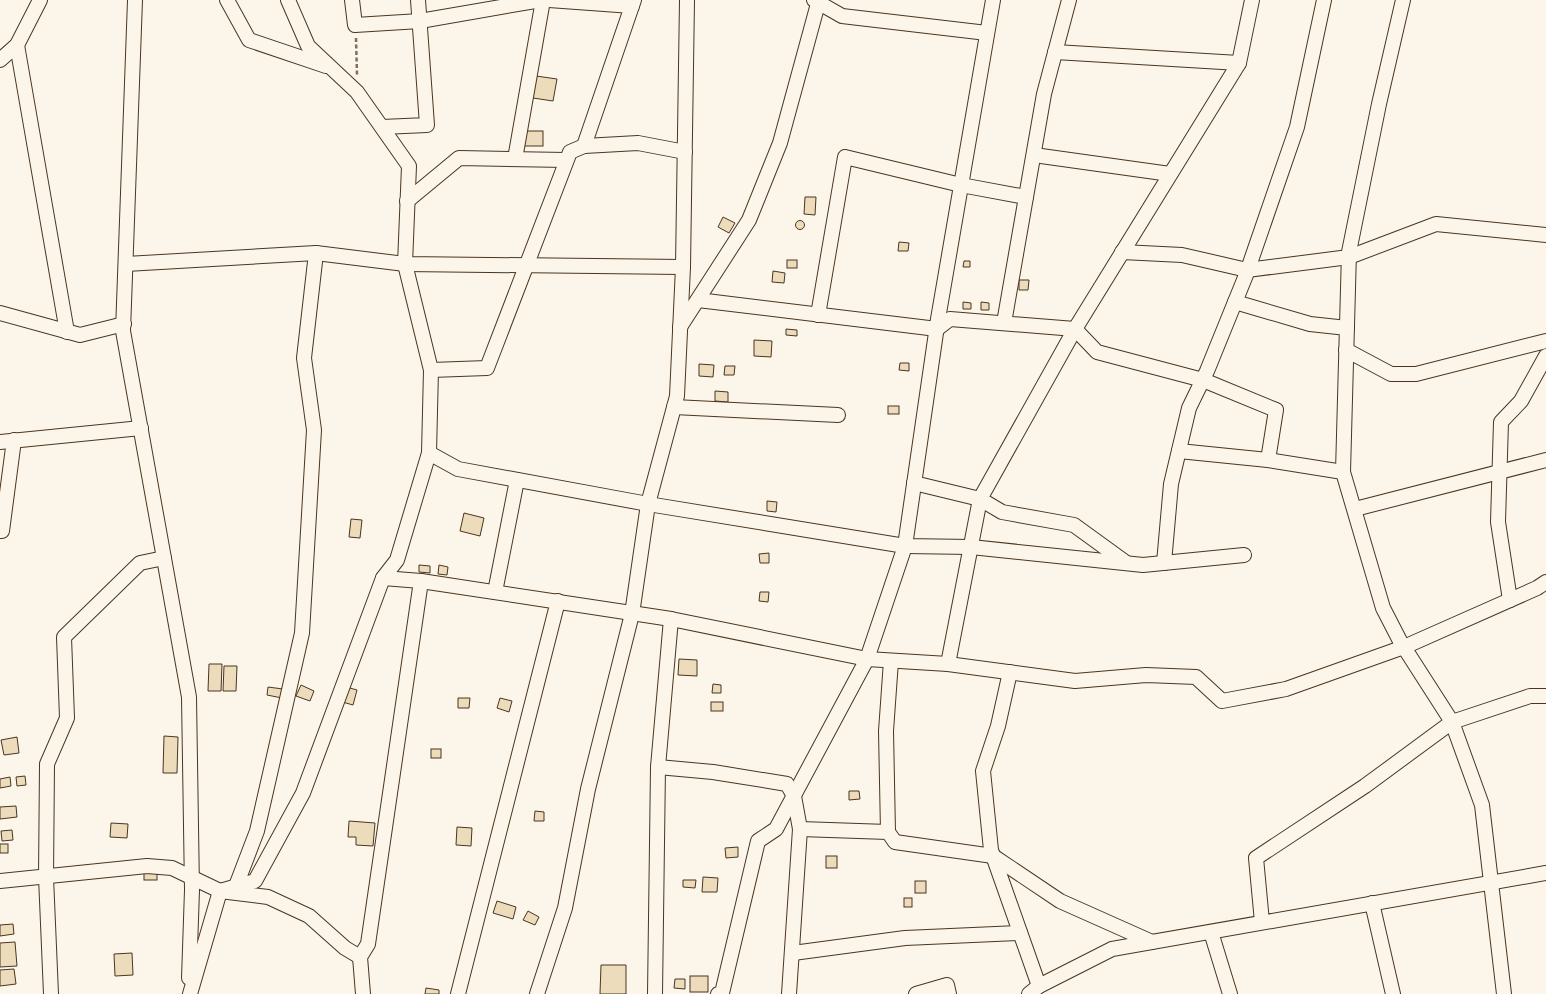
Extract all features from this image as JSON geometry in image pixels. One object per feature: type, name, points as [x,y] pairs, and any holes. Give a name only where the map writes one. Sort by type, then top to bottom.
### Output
[{"type":"street","points":[[0,60],[17,45],[40,0]]},
{"type":"street","points":[[136,0],[124,324],[189,697],[192,878],[189,994]]},
{"type":"street","points":[[227,0],[249,40],[333,69]]},
{"type":"street","points":[[220,891],[254,881],[303,793],[382,578],[397,560],[429,453],[431,370],[405,264],[409,166],[358,92],[308,46],[288,0]]},
{"type":"street","points":[[352,0],[355,25],[420,21],[502,3],[542,0],[515,159]]},
{"type":"street","points":[[382,127],[427,124],[418,0]]},
{"type":"street","points":[[549,0],[633,3],[584,146]]},
{"type":"street","points":[[537,994],[565,908],[588,789],[632,614],[648,504],[677,396],[683,267],[687,0]]},
{"type":"street","points":[[718,994],[722,993],[758,841],[776,829],[867,659],[905,546],[937,329],[993,0]]},
{"type":"street","points":[[1004,323],[1044,94],[1069,0]]},
{"type":"street","points":[[948,664],[980,498],[1075,329],[1239,63],[1252,0]]},
{"type":"street","points":[[1164,563],[1171,484],[1189,408],[1203,380],[1235,302],[1297,127],[1324,0]]},
{"type":"street","points":[[1403,0],[1379,104],[1349,257],[1343,472],[1383,608],[1404,648],[1452,722],[1482,805],[1489,883],[1504,994]]},
{"type":"street","points":[[680,328],[752,212],[780,143],[817,1],[842,16],[988,33]]},
{"type":"street","points":[[17,45],[66,332]]},
{"type":"street","points":[[1055,52],[1239,63]]},
{"type":"street","points":[[431,370],[486,368],[570,152],[584,146],[638,144],[684,152]]},
{"type":"street","points":[[1034,155],[1170,174]]},
{"type":"street","points":[[818,315],[845,156],[961,185],[1026,197]]},
{"type":"street","points":[[407,201],[459,158],[566,160]]},
{"type":"street","points":[[1122,252],[1182,255],[1247,270],[1349,257],[1436,224],[1546,235]]},
{"type":"street","points":[[126,264],[316,253],[405,264],[683,267]]},
{"type":"street","points":[[236,886],[257,830],[302,633],[314,430],[304,358],[316,253]]},
{"type":"street","points":[[698,300],[937,329],[950,319],[1075,329],[1097,352],[1203,380],[1276,410],[1268,460]]},
{"type":"street","points":[[1235,302],[1310,324],[1347,328]]},
{"type":"street","points":[[0,313],[80,335],[124,324]]},
{"type":"street","points":[[1346,350],[1391,374],[1416,374],[1546,341]]},
{"type":"street","points":[[1510,600],[1498,522],[1498,473],[1502,422],[1521,401],[1546,356]]},
{"type":"street","points":[[674,407],[838,415]]},
{"type":"street","points":[[0,442],[141,428]]},
{"type":"street","points":[[0,532],[2,531],[14,440]]},
{"type":"street","points":[[1179,451],[1268,460],[1343,472]]},
{"type":"street","points":[[429,453],[458,469],[648,504],[905,546],[971,547],[1126,563],[1164,563],[1244,555]]},
{"type":"street","points":[[1355,509],[1546,460]]},
{"type":"street","points":[[495,592],[517,480]]},
{"type":"street","points":[[914,483],[980,498],[1002,512],[1074,525],[1126,563]]},
{"type":"street","points":[[51,994],[46,877],[47,764],[66,718],[64,636],[140,562],[164,558]]},
{"type":"street","points":[[382,578],[421,581],[671,619],[867,659],[948,664],[1075,681],[1146,676],[1196,677],[1222,701],[1286,688],[1404,648],[1546,582]]},
{"type":"street","points":[[363,994],[360,957],[368,944],[421,581]]},
{"type":"street","points":[[458,994],[558,601]]},
{"type":"street","points":[[655,994],[658,767],[671,619]]},
{"type":"street","points":[[891,660],[886,731],[888,832],[895,842],[993,856],[1060,900],[1152,942]]},
{"type":"street","points":[[1010,672],[998,726],[983,771],[993,856],[1020,933],[1034,990],[1112,949],[1546,873]]},
{"type":"street","points":[[1262,922],[1256,858],[1366,786],[1452,722],[1530,696],[1546,696]]},
{"type":"street","points":[[658,767],[713,772],[787,784],[794,796],[800,829],[793,910],[793,953],[789,994]]},
{"type":"street","points":[[800,829],[888,832]]},
{"type":"street","points":[[0,881],[148,866],[172,868],[220,891],[268,897],[309,916],[345,948],[360,957]]},
{"type":"street","points":[[189,994],[220,891]]},
{"type":"street","points":[[1372,903],[1393,994]]},
{"type":"street","points":[[1211,932],[1230,994]]},
{"type":"street","points":[[793,953],[905,938],[1020,933]]},
{"type":"street","points":[[916,994],[947,985],[950,994]]},
{"type":"path","points":[[355,25],[358,92]]},
{"type":"building","points":[[536,76],[557,79],[553,101],[533,98]]},
{"type":"building","points":[[523,131],[543,131],[543,146],[523,146]]},
{"type":"building","points":[[805,197],[816,197],[815,215],[804,214]]},
{"type":"building","points":[[723,217],[735,223],[729,233],[718,227]]},
{"type":"building","points":[[800,220],[805,225],[800,230],[795,225]]},
{"type":"building","points":[[899,242],[909,243],[908,251],[898,251]]},
{"type":"building","points":[[787,260],[797,260],[797,268],[787,268]]},
{"type":"building","points":[[964,261],[970,261],[970,267],[963,267]]},
{"type":"building","points":[[773,271],[785,273],[784,283],[772,282]]},
{"type":"building","points":[[1019,280],[1029,280],[1028,290],[1019,290]]},
{"type":"building","points":[[963,302],[971,303],[971,309],[963,309]]},
{"type":"building","points":[[981,302],[989,303],[989,310],[981,310]]},
{"type":"building","points":[[786,329],[797,330],[797,336],[786,335]]},
{"type":"building","points":[[754,340],[772,341],[771,357],[754,356]]},
{"type":"building","points":[[900,363],[909,363],[909,371],[899,370]]},
{"type":"building","points":[[699,364],[714,365],[713,377],[699,376]]},
{"type":"building","points":[[725,366],[735,366],[734,375],[724,375]]},
{"type":"building","points":[[715,391],[728,392],[728,402],[715,401]]},
{"type":"building","points":[[888,406],[899,406],[899,414],[888,414]]},
{"type":"building","points":[[767,501],[777,502],[776,512],[767,511]]},
{"type":"building","points":[[464,513],[484,518],[480,536],[460,531]]},
{"type":"building","points":[[351,519],[362,520],[360,538],[349,537]]},
{"type":"building","points":[[769,553],[769,563],[760,563],[759,554]]},
{"type":"building","points":[[419,565],[430,566],[430,573],[419,572]]},
{"type":"building","points":[[439,565],[448,567],[447,575],[438,574]]},
{"type":"building","points":[[760,592],[769,592],[768,602],[759,601]]},
{"type":"building","points":[[679,659],[697,660],[697,676],[678,675]]},
{"type":"building","points":[[209,664],[222,664],[221,691],[208,691]]},
{"type":"building","points":[[224,666],[237,666],[236,691],[223,691]]},
{"type":"building","points":[[713,684],[721,685],[721,693],[712,693]]},
{"type":"building","points":[[301,685],[314,691],[310,701],[296,696]]},
{"type":"building","points":[[343,686],[357,690],[353,705],[339,701]]},
{"type":"building","points":[[268,687],[283,689],[282,698],[267,695]]},
{"type":"building","points":[[458,698],[470,698],[469,708],[458,708]]},
{"type":"building","points":[[500,698],[512,701],[509,712],[497,708]]},
{"type":"building","points":[[711,702],[723,702],[723,711],[711,711]]},
{"type":"building","points":[[164,736],[178,737],[177,773],[163,773]]},
{"type":"building","points":[[17,737],[19,753],[4,755],[1,740]]},
{"type":"building","points":[[431,749],[441,749],[441,758],[431,758]]},
{"type":"building","points":[[25,776],[26,785],[17,786],[16,777]]},
{"type":"building","points":[[10,777],[11,786],[0,788],[0,779]]},
{"type":"building","points":[[849,791],[859,791],[860,799],[849,800]]},
{"type":"building","points":[[16,806],[17,817],[0,819],[0,807]]},
{"type":"building","points":[[535,811],[544,812],[544,821],[534,821]]},
{"type":"building","points":[[349,821],[375,823],[373,846],[356,845],[356,837],[348,837]]},
{"type":"building","points":[[111,823],[128,824],[127,838],[110,837]]},
{"type":"building","points":[[457,827],[472,828],[471,846],[456,845]]},
{"type":"building","points":[[12,830],[13,840],[2,841],[1,831]]},
{"type":"building","points":[[0,844],[8,844],[8,853],[0,853]]},
{"type":"building","points":[[738,847],[738,857],[726,858],[725,848]]},
{"type":"building","points":[[826,856],[837,856],[837,868],[826,868]]},
{"type":"building","points":[[144,873],[157,873],[157,880],[144,880]]},
{"type":"building","points":[[703,877],[718,878],[717,892],[702,892]]},
{"type":"building","points":[[683,880],[696,880],[695,888],[683,887]]},
{"type":"building","points":[[915,881],[926,881],[926,893],[915,893]]},
{"type":"building","points":[[904,898],[912,898],[912,907],[904,907]]},
{"type":"building","points":[[497,901],[516,907],[513,919],[493,913]]},
{"type":"building","points":[[528,911],[539,917],[535,925],[523,920]]},
{"type":"building","points":[[13,924],[14,934],[0,936],[0,925]]},
{"type":"building","points":[[15,942],[17,966],[0,967],[0,943]]},
{"type":"building","points":[[132,953],[133,975],[115,976],[114,954]]},
{"type":"building","points":[[601,965],[626,965],[626,994],[600,994]]},
{"type":"building","points":[[14,969],[16,984],[0,986],[0,970]]},
{"type":"building","points":[[690,976],[708,976],[708,992],[690,992]]},
{"type":"building","points":[[675,979],[685,979],[685,989],[674,988]]},
{"type":"building","points":[[426,988],[439,990],[439,994],[425,994]]}]
